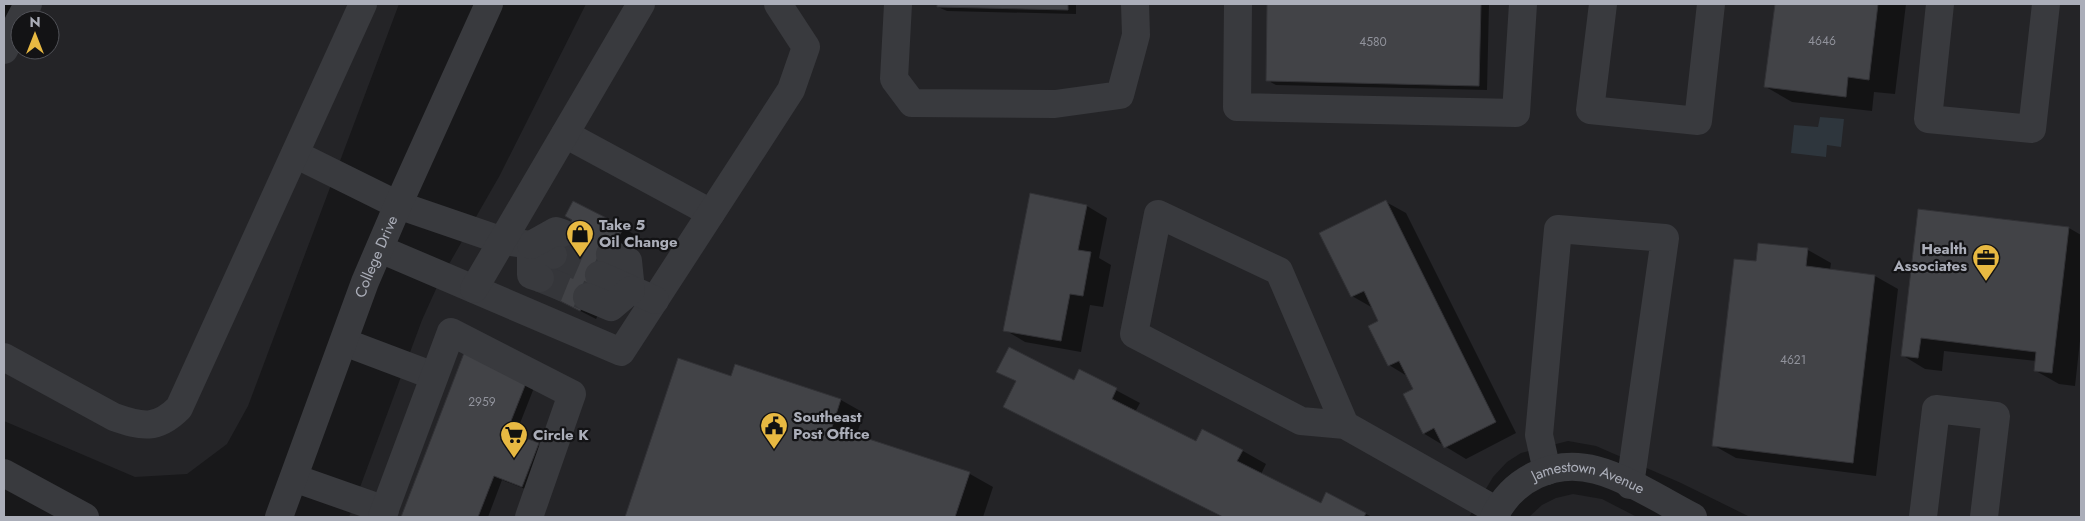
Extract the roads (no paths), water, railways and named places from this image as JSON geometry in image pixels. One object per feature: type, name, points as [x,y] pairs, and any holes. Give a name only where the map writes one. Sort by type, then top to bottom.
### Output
[{"type":"street","points":[[4,50],[28,4]]},
{"type":"street","points":[[4,357],[114,417],[132,424],[152,425],[167,420],[179,408],[363,4]]},
{"type":"street","name":"College Drive","points":[[279,517],[365,282],[398,204],[490,4]]},
{"type":"street","points":[[474,289],[641,4]]},
{"type":"street","points":[[380,249],[621,352],[643,295],[710,214],[790,90],[806,47],[778,4]]},
{"type":"street","points":[[898,4],[894,78],[912,103],[1055,104],[1120,95],[1136,35],[1136,4]]},
{"type":"street","points":[[1238,4],[1237,106],[1516,113],[1523,4]]},
{"type":"street","points":[[1603,4],[1590,110],[1698,120],[1711,4]]},
{"type":"street","points":[[1940,4],[1928,119],[2032,129],[2046,4]]},
{"type":"street","points":[[565,134],[710,214]]},
{"type":"street","points":[[295,154],[398,204],[503,242],[549,244],[531,274],[540,278]]},
{"type":"street","points":[[1345,425],[1279,271],[1158,214],[1134,334],[1301,421],[1345,425],[1495,514]]},
{"type":"street","points":[[1547,470],[1540,435],[1558,229],[1665,238],[1630,485]]},
{"type":"street","points":[[628,261],[643,295],[611,307],[598,275],[628,261]]},
{"type":"street","points":[[294,478],[383,514],[451,332],[572,394],[529,517]]},
{"type":"street","points":[[344,342],[434,376]]},
{"type":"street","points":[[1923,517],[1936,410],[1996,416],[1984,517]]},
{"type":"street","name":"Jamestown Avenue","points":[[1495,514],[1510,493],[1521,484],[1547,470],[1560,467],[1579,467],[1597,470],[1693,517]]},
{"type":"street","points":[[4,473],[46,508],[85,517]]},
{"type":"tunnel","points":[[562,233],[610,254]]},
{"type":"tunnel","points":[[553,255],[599,275]]},
{"type":"tunnel","points":[[540,278],[587,297]]},
{"type":"place","name":"Take 5 Oil Change","points":[[580,258]]},
{"type":"place","name":"Health Associates","points":[[1986,282]]},
{"type":"place","name":"Southeast Post Office","points":[[774,450]]},
{"type":"place","name":"Circle K","points":[[514,459]]}]
